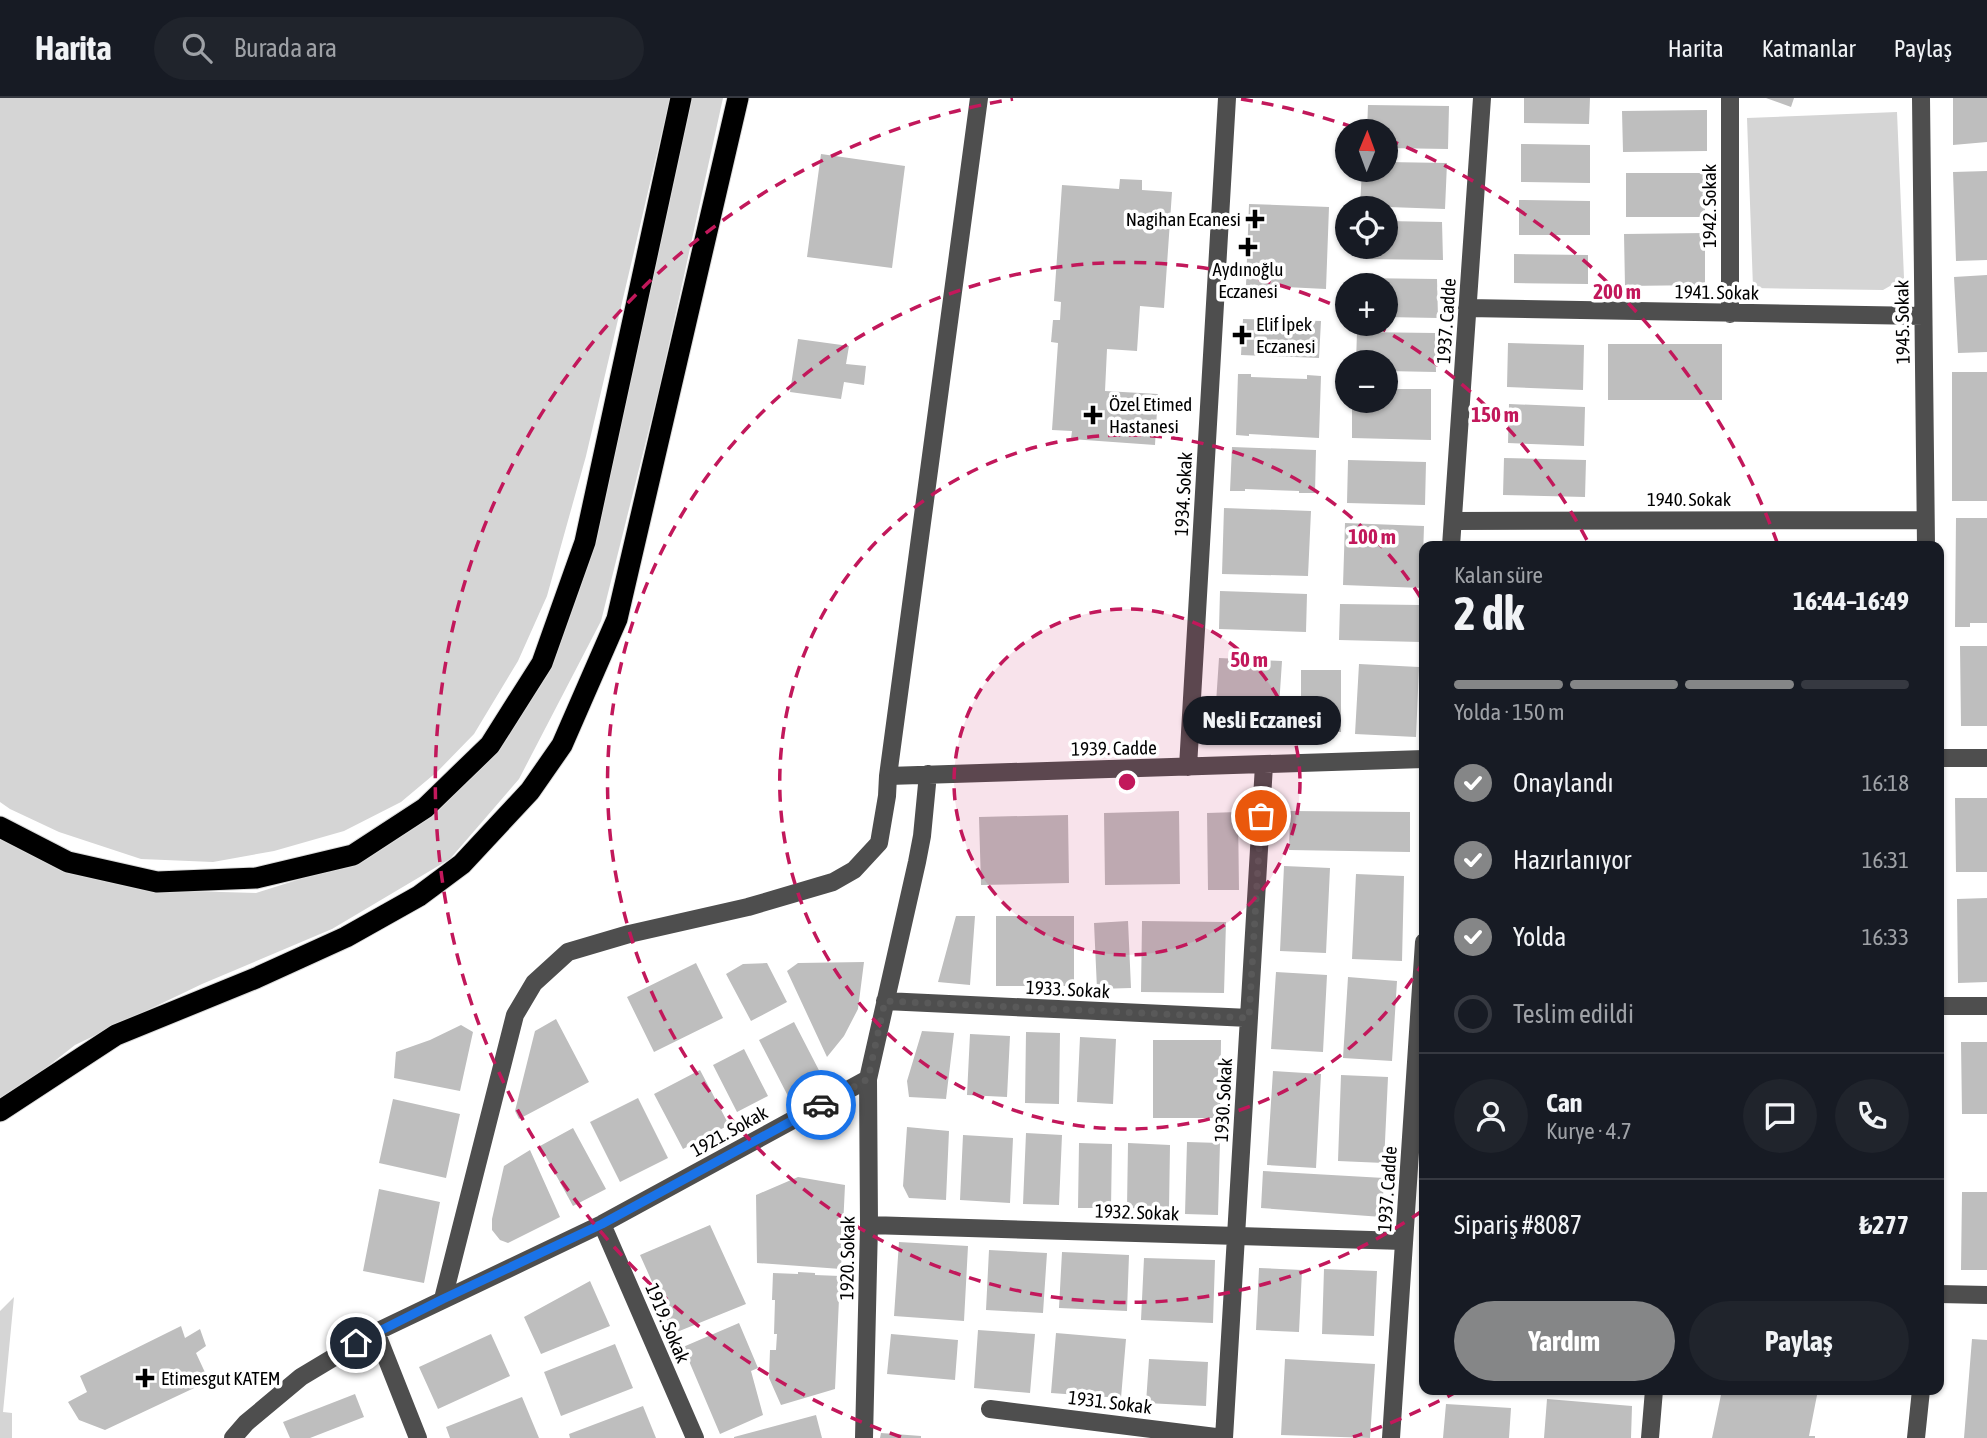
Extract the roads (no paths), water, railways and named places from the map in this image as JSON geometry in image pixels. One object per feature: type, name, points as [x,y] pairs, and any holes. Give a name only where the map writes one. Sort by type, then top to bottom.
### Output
[{"type":"highway","points":[[0,827],[68,862],[156,882],[256,878],[353,855],[425,808],[489,745],[542,663],[585,542],[681,98]]},
{"type":"highway","points":[[0,1111],[116,1034],[256,978],[346,937],[419,896],[462,864],[530,791],[562,745],[617,620],[738,98]]},
{"type":"street","points":[[443,1299],[515,1015],[534,982],[568,952],[629,934],[748,907],[834,882],[854,870],[879,843],[979,98]]},
{"type":"street","name":"1934. Sokak","points":[[1188,767],[1227,98]]},
{"type":"street","name":"1937. Cadde","points":[[1451,541],[1482,98]]},
{"type":"street","name":"1942. Sokak","points":[[1730,98],[1730,314]]},
{"type":"street","name":"1945. Sokak","points":[[1921,98],[1926,541]]},
{"type":"street","name":"1941. Sokak","points":[[1467,308],[1923,316]]},
{"type":"street","name":"1940. Sokak","points":[[1453,521],[1925,520]]},
{"type":"street","points":[[1944,758],[1987,758]]},
{"type":"street","name":"1939. Cadde","points":[[888,776],[1419,759]]},
{"type":"street","name":"1930. Sokak","points":[[1224,1438],[1264,765]]},
{"type":"street","points":[[868,1079],[919,849],[928,774]]},
{"type":"street","name":"1933. Sokak","points":[[885,1001],[1249,1018]]},
{"type":"street","points":[[1944,1006],[1987,1006]]},
{"type":"street","name":"1937. Cadde","points":[[1391,1438],[1419,1048]]},
{"type":"street","name":"1921. Sokak","points":[[233,1438],[246,1423],[301,1377],[376,1332],[602,1224],[868,1079]]},
{"type":"street","name":"1920. Sokak","points":[[864,1438],[869,1225],[868,1079]]},
{"type":"street","name":"1919. Sokak","points":[[602,1224],[695,1438]]},
{"type":"street","name":"1932. Sokak","points":[[869,1225],[1404,1241]]},
{"type":"street","points":[[1944,1294],[1987,1295]]},
{"type":"street","points":[[376,1332],[418,1438]]},
{"type":"street","points":[[1650,1438],[1654,1395]]},
{"type":"street","points":[[1916,1438],[1920,1395]]},
{"type":"street","name":"1931. Sokak","points":[[990,1409],[1224,1438]]},
{"type":"place","name":"Nagihan Ecanesi","points":[[1255,219]]},
{"type":"place","name":"Aydınoğlu Eczanesi","points":[[1248,247]]},
{"type":"place","name":"Elif İpek Eczanesi","points":[[1242,335]]},
{"type":"place","name":"Özel Etimed Hastanesi","points":[[1093,415]]},
{"type":"place","name":"Nesli Eczanesi","points":[[1261,816]]},
{"type":"place","name":"Etimesgut KATEM","points":[[145,1378]]}]
